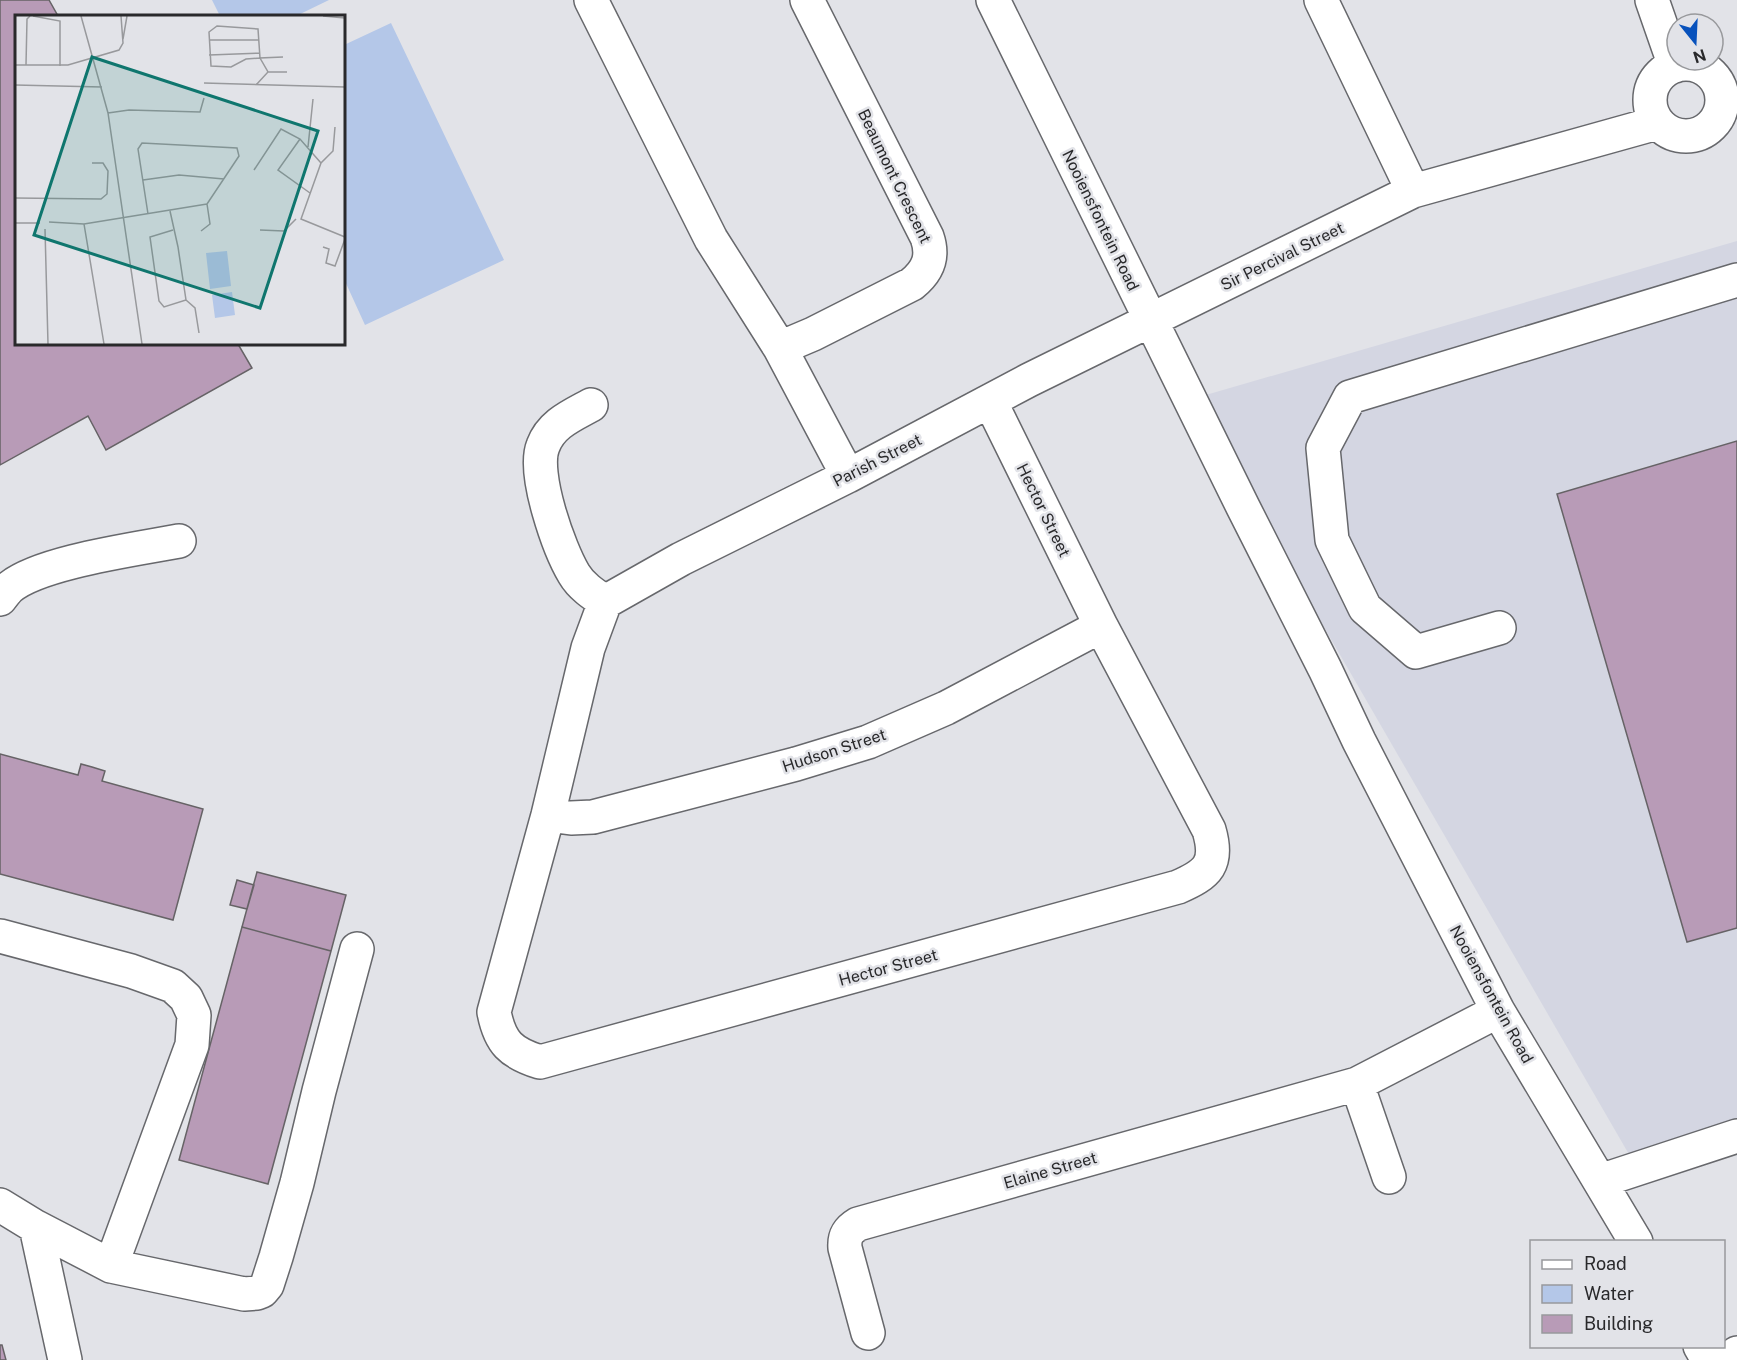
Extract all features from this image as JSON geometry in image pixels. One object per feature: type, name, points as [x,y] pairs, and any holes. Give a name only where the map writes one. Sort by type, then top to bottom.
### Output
[{"type":"street","points":[[591,0],[711,239],[780,348],[848,476]]},
{"type":"street","name":"Beaumont Crescent","points":[[780,348],[912,284],[922,276],[931,255],[927,237],[807,0]]},
{"type":"street","name":"Nooiensfontein Road","points":[[993,0],[1210,440],[1228,516],[1258,578],[1359,741],[1498,1011],[1635,1240]]},
{"type":"street","points":[[1320,0],[1413,191]]},
{"type":"street","points":[[1652,0],[1665,37]]},
{"type":"street","points":[[1665,70],[1655,81],[1650,95],[1651,110],[1658,123],[1669,132],[1683,137],[1698,135],[1710,128],[1718,118],[1729,90],[1708,72]]},
{"type":"street","name":"Sir Percival Street","points":[[1151,321],[1413,191],[1658,123]]},
{"type":"street","points":[[1499,628],[1416,652],[1365,608],[1332,540],[1323,448],[1350,397],[1737,280]]},
{"type":"street","name":"Parish Street","points":[[605,602],[681,559],[848,476],[990,400],[1151,321]]},
{"type":"street","name":"Hector Street","points":[[605,602],[588,648],[548,815],[494,1012],[497,1027],[515,1052],[540,1062],[1178,887],[1196,879],[1208,870],[1212,859],[1214,845],[1209,830],[1101,626],[990,400]]},
{"type":"street","points":[[591,405],[557,423],[548,435],[541,455],[540,476],[561,547],[574,574],[583,586],[605,602]]},
{"type":"street","points":[[0,598],[10,587],[36,573],[71,563],[179,541]]},
{"type":"street","name":"Hudson Street","points":[[548,815],[571,818],[593,817],[796,764],[868,742],[946,708],[1101,626]]},
{"type":"street","points":[[0,936],[131,971],[173,986],[186,998],[194,1015],[192,1045],[111,1266]]},
{"type":"street","points":[[0,1204],[36,1227],[111,1266],[244,1294],[262,1291],[267,1285],[297,1183],[357,949]]},
{"type":"street","name":"Elaine Street","points":[[868,1333],[844,1240],[846,1233],[858,1224],[1357,1084],[1498,1011]]},
{"type":"street","points":[[1357,1084],[1389,1177]]},
{"type":"street","points":[[1600,1181],[1737,1136]]},
{"type":"street","points":[[36,1227],[65,1360]]},
{"type":"street","points":[[1727,1360],[1737,1353]]},
{"type":"shaded area","points":[[1737,241],[1737,1154],[1645,1182],[1192,399]]},
{"type":"water","points":[[212,0],[329,0],[298,15],[220,15]]},
{"type":"water","points":[[391,23],[504,260],[365,325],[345,281],[345,45]]},
{"type":"building","points":[[0,0],[49,0],[57,15],[15,15],[15,345],[239,345],[252,368],[106,450],[88,416],[0,465]]},
{"type":"building","points":[[1737,441],[1737,928],[1687,942],[1557,494]]},
{"type":"building","points":[[0,754],[78,775],[81,764],[105,771],[102,781],[203,809],[173,920],[0,874]]},
{"type":"building","points":[[257,872],[346,895],[331,951],[242,927]]},
{"type":"building","points":[[237,880],[254,885],[247,909],[230,905]]},
{"type":"building","points":[[242,927],[331,951],[268,1184],[179,1160]]},
{"type":"building","points":[[0,1345],[2,1345],[6,1360],[0,1360]]}]
